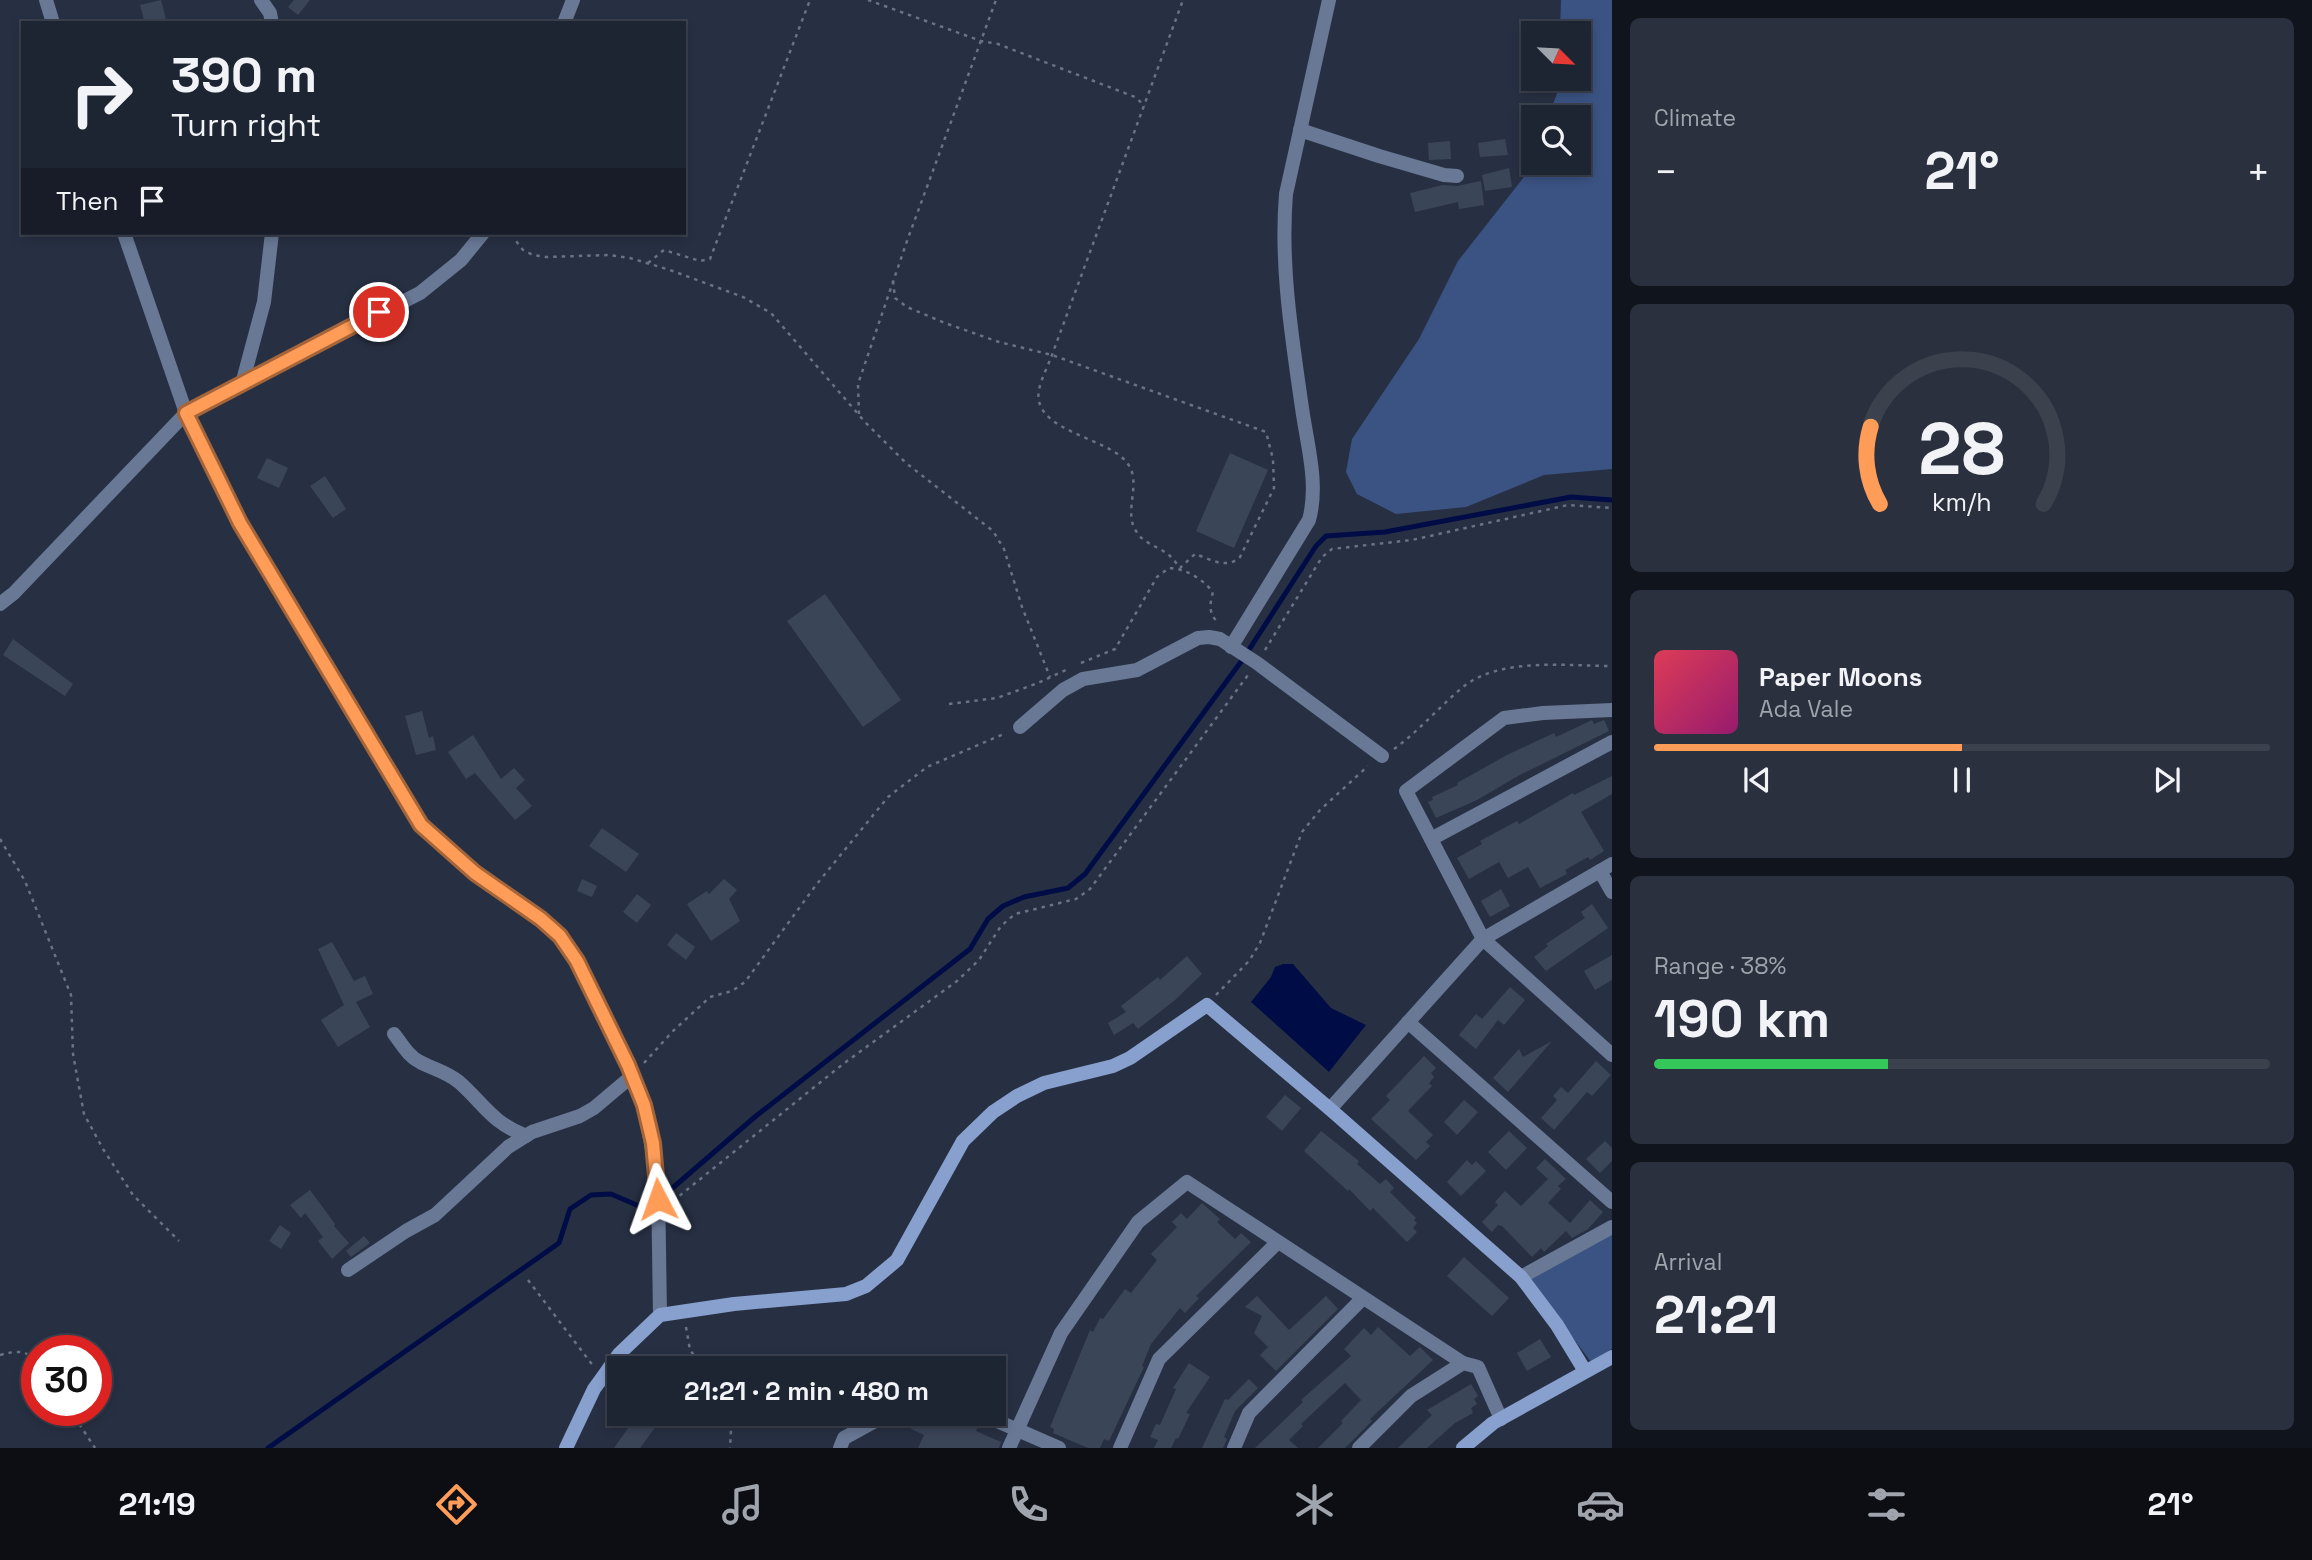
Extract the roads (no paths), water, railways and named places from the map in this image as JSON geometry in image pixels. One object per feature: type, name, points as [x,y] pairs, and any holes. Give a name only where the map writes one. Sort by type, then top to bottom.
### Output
[{"type":"street","points":[[46,0],[52,21]]},
{"type":"street","points":[[261,0],[271,18]]},
{"type":"street","points":[[565,21],[573,0]]},
{"type":"street","points":[[1234,642],[1310,520],[1312,509],[1314,486],[1295,358],[1283,244],[1286,194],[1329,0]]},
{"type":"street","points":[[1300,130],[1405,164],[1457,176]]},
{"type":"street","points":[[125,235],[186,413],[240,523],[421,825],[475,873],[541,919],[560,936],[577,961],[632,1076],[644,1105],[653,1143],[658,1183],[660,1315]]},
{"type":"street","points":[[242,384],[264,302],[272,235]]},
{"type":"street","points":[[0,604],[14,593],[186,413],[420,293],[461,260],[481,235]]},
{"type":"street","points":[[1020,727],[1063,690],[1083,679],[1137,670],[1199,638],[1209,637],[1234,642],[1257,663],[1382,756]]},
{"type":"street","points":[[1612,710],[1543,713],[1504,718],[1406,791],[1483,939],[1612,1055]]},
{"type":"street","points":[[1431,839],[1612,742]]},
{"type":"street","points":[[1330,1109],[1483,939],[1606,868],[1612,892]]},
{"type":"street","points":[[566,1448],[594,1389],[618,1354],[660,1315],[734,1304],[846,1294],[866,1286],[897,1259],[963,1141],[993,1112],[1044,1083],[1113,1066],[1130,1058],[1207,1005],[1521,1277],[1557,1325],[1585,1371]]},
{"type":"street","points":[[1408,1022],[1612,1202]]},
{"type":"street","points":[[394,1034],[417,1061],[459,1082],[488,1114],[501,1124],[526,1136]]},
{"type":"street","points":[[348,1270],[435,1214],[495,1158],[526,1136],[580,1116],[594,1108],[632,1076]]},
{"type":"street","points":[[1009,1448],[1068,1321],[1138,1222],[1187,1182],[1463,1363],[1478,1367],[1501,1419]]},
{"type":"street","points":[[1521,1277],[1612,1227]]},
{"type":"street","points":[[1120,1448],[1159,1359],[1278,1242]]},
{"type":"street","points":[[1234,1448],[1249,1413],[1363,1298]]},
{"type":"street","points":[[1463,1448],[1501,1419],[1612,1357]]},
{"type":"street","points":[[1359,1448],[1411,1396],[1463,1363]]},
{"type":"street","points":[[1006,1425],[1059,1448]]},
{"type":"street","points":[[841,1448],[844,1438],[866,1426]]},
{"type":"waterway","points":[[268,1448],[559,1243],[570,1209],[591,1195],[611,1194],[639,1206],[669,1191],[756,1116],[970,949],[988,919],[1003,906],[1024,897],[1068,888],[1085,874],[1243,659],[1316,546],[1326,536],[1385,532],[1571,497],[1612,500]]}]
